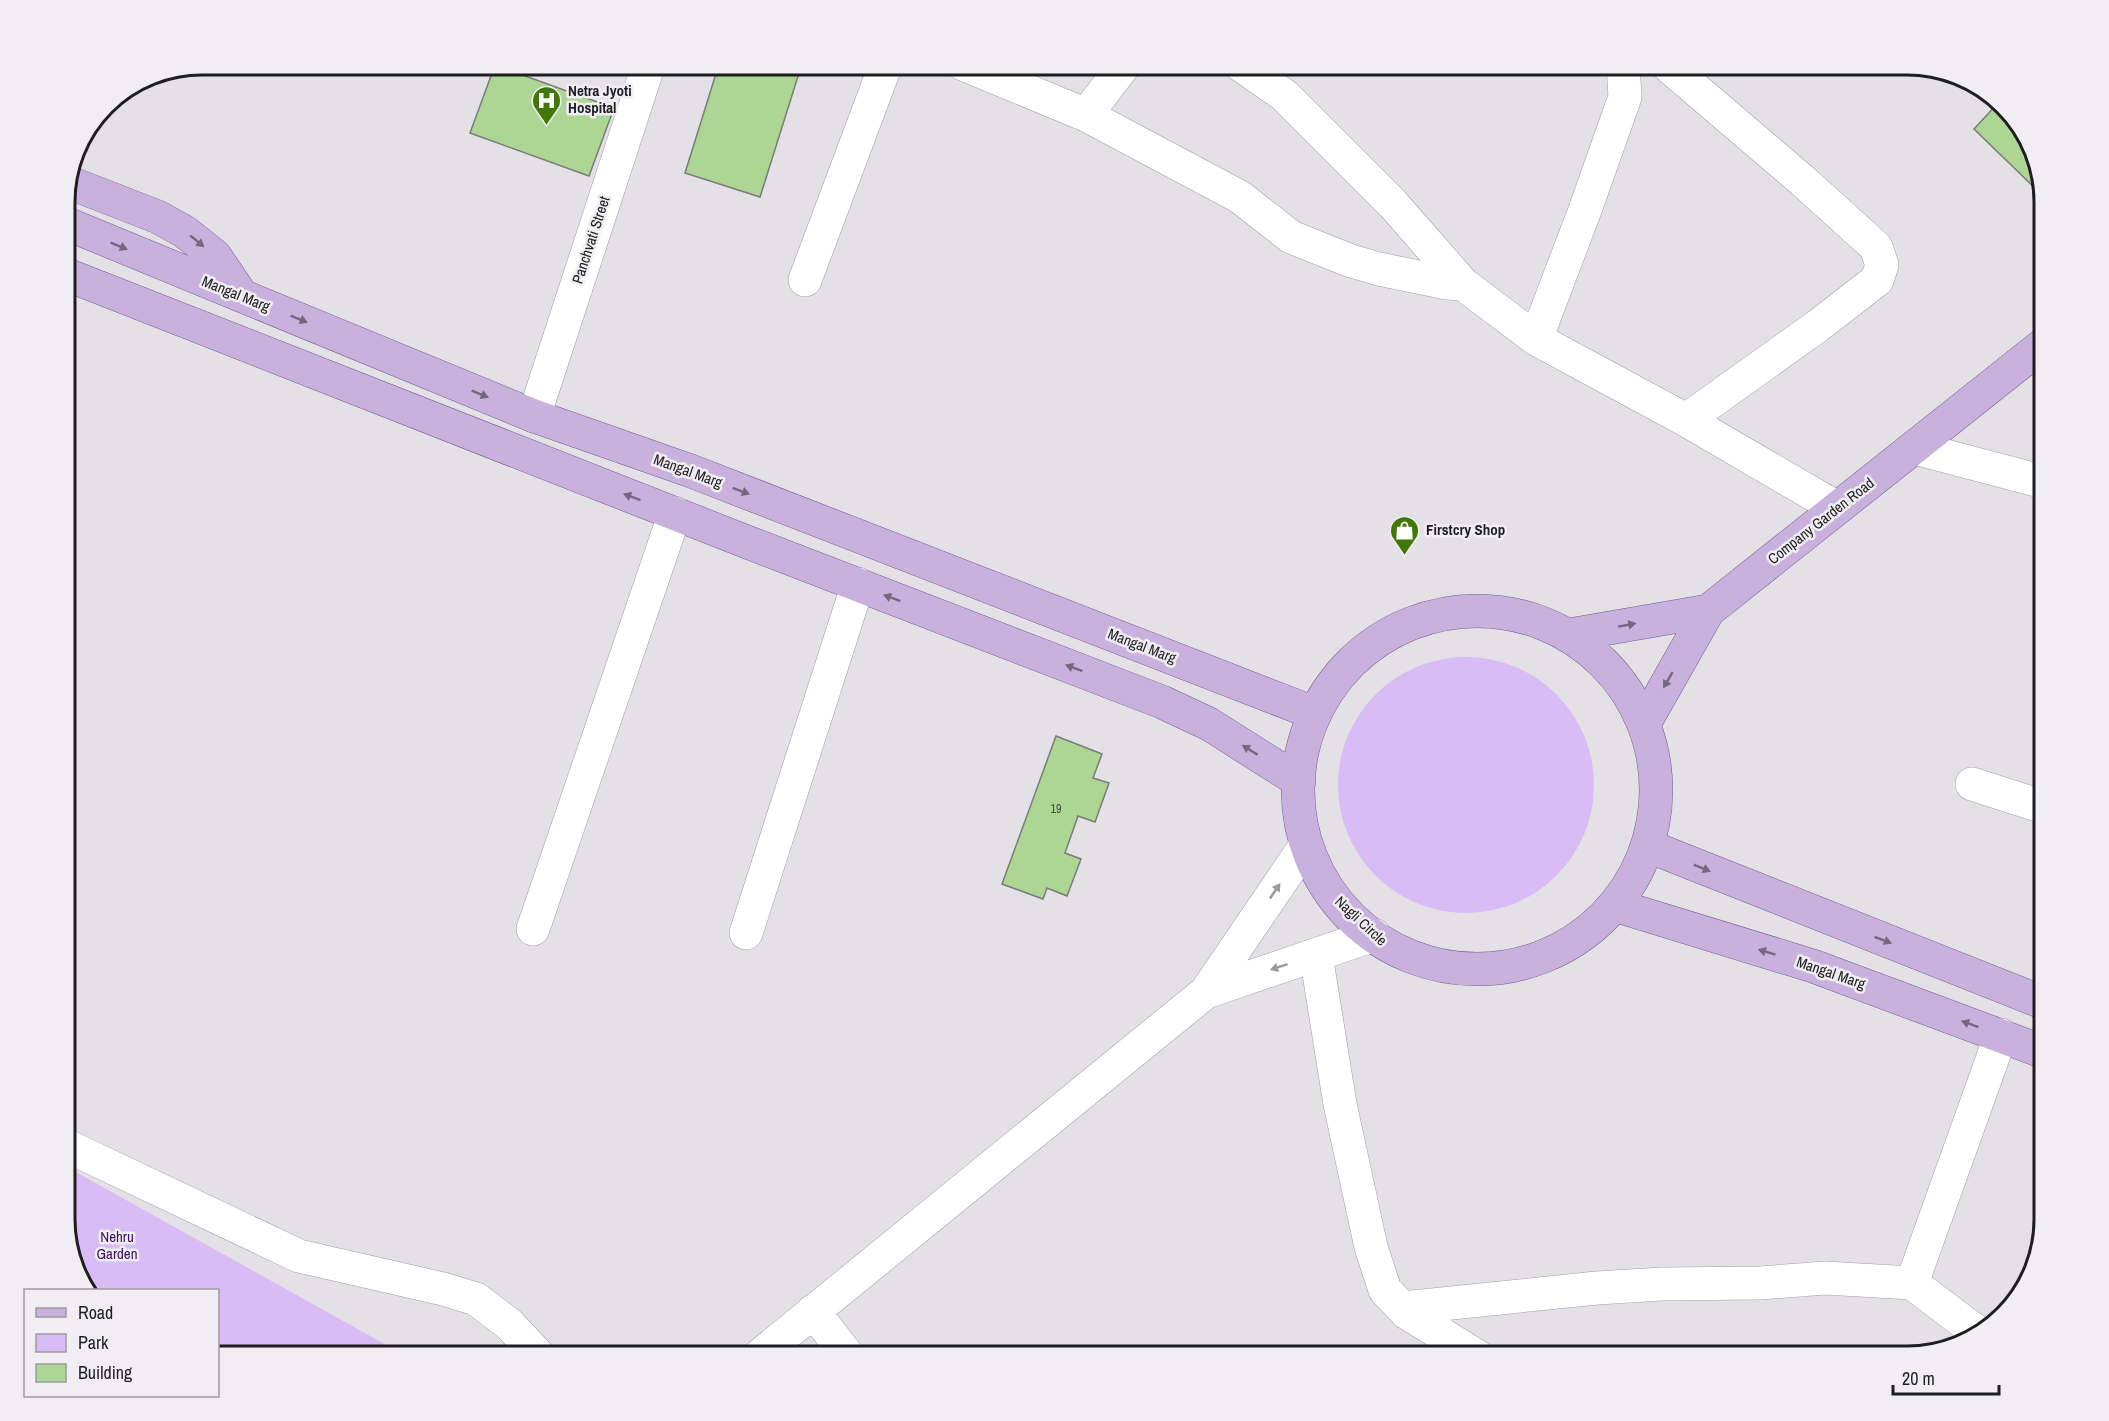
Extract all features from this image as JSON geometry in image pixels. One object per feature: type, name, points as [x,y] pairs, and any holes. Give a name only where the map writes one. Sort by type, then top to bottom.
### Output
[{"type":"main road","points":[[76,185],[158,217],[184,232],[215,256],[242,296]]},
{"type":"main road","name":"Mangal Marg","points":[[75,227],[534,416],[692,471],[1314,713]]},
{"type":"main road","points":[[75,278],[1162,702],[1209,724],[1299,781]]},
{"type":"main road","name":"Company Garden Road","points":[[1569,635],[1708,611],[2034,352]]},
{"type":"main road","name":"Nagli Circle","points":[[1455,610],[1500,611],[1545,622],[1569,635],[1584,644],[1617,675],[1640,713],[1654,756],[1657,802],[1648,846],[1629,887],[1600,922],[1563,948],[1521,965],[1476,970],[1431,964],[1390,948],[1355,920],[1325,887],[1306,845],[1298,801],[1299,781],[1301,756],[1314,713],[1339,675],[1372,644],[1411,622],[1455,610]]},
{"type":"main road","points":[[1644,724],[1708,611]]},
{"type":"main road","points":[[1648,846],[2034,999]]},
{"type":"main road","name":"Mangal Marg","points":[[1614,905],[1813,966],[2034,1048]]},
{"type":"street","name":"Panchvati Street","points":[[534,416],[645,75]]},
{"type":"street","points":[[805,280],[882,75]]},
{"type":"street","points":[[990,75],[1086,115],[1240,197],[1291,237],[1351,261],[1379,269],[1447,283],[1463,284]]},
{"type":"street","points":[[1086,115],[1117,75]]},
{"type":"street","points":[[1255,75],[1284,95],[1393,204],[1463,284],[1536,339],[1686,420],[1728,447],[1837,508]]},
{"type":"street","points":[[1536,339],[1625,98],[1624,75]]},
{"type":"street","points":[[1679,75],[1876,247],[1882,265],[1877,280],[1869,287],[1686,420]]},
{"type":"street","points":[[1915,448],[2034,479]]},
{"type":"street","points":[[533,929],[675,513]]},
{"type":"street","points":[[746,933],[858,584]]},
{"type":"street","points":[[1972,784],[2034,804]]},
{"type":"street","points":[[771,1346],[1206,992],[1306,845]]},
{"type":"street","points":[[1206,992],[1374,935]]},
{"type":"street","points":[[1316,955],[1340,1104],[1371,1247],[1385,1290],[1407,1313],[1461,1346]]},
{"type":"street","points":[[1912,1283],[2001,1035]]},
{"type":"street","points":[[75,1150],[299,1256],[443,1289],[476,1299],[508,1324],[529,1346]]},
{"type":"street","points":[[1402,1308],[1597,1288],[1662,1284],[1760,1283],[1826,1278],[1912,1283],[1972,1328]]},
{"type":"street","points":[[813,1311],[840,1346]]},
{"type":"green space","points":[[1466,657],[1503,662],[1537,678],[1557,694],[1573,714],[1589,748],[1594,785],[1589,822],[1573,856],[1557,876],[1537,892],[1503,908],[1466,913],[1429,908],[1395,892],[1375,876],[1359,856],[1343,822],[1338,785],[1343,748],[1359,714],[1375,694],[1395,678],[1429,662]]},
{"type":"green space","name":"Nehru Garden","points":[[75,1172],[388,1346],[219,1346],[219,1289],[96,1289],[88,1275],[77,1244]]},
{"type":"building","points":[[491,75],[523,75],[614,108],[589,176],[470,133]]},
{"type":"building","points":[[716,75],[798,75],[760,197],[685,173]]},
{"type":"building","points":[[1993,109],[2017,139],[2030,169],[2033,186],[1974,129]]},
{"type":"building","points":[[1056,736],[1102,754],[1093,778],[1109,783],[1095,822],[1078,816],[1065,853],[1081,859],[1067,896],[1047,888],[1043,899],[1002,884]]},
{"type":"place","name":"Netra Jyoti Hospital","points":[[547,126]]},
{"type":"place","name":"Firstcry Shop","points":[[1405,556]]}]
